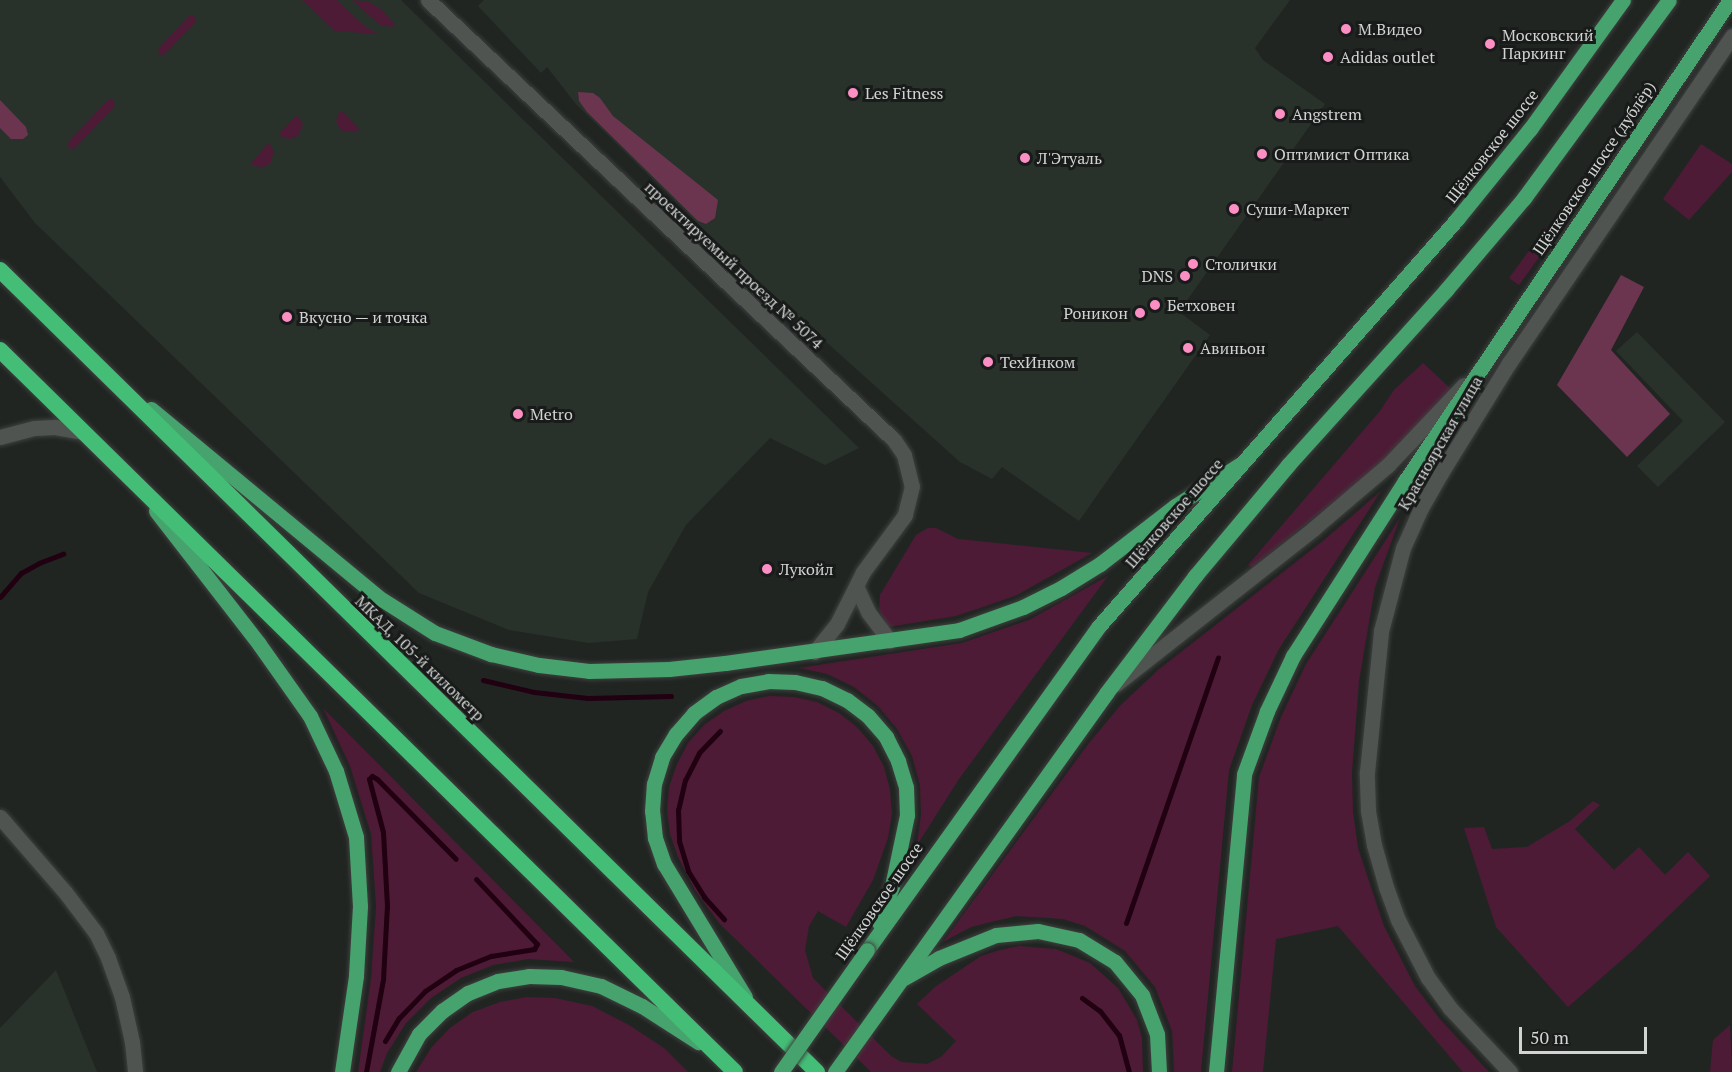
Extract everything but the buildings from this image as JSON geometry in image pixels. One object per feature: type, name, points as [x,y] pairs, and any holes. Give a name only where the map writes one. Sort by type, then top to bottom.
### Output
[{"type":"highway","name":"МКАД, 105-й километр","points":[[0,270],[817,1072]]},
{"type":"highway","points":[[0,350],[735,1072]]},
{"type":"main road","name":"Щёлковское шоссе","points":[[781,1072],[1099,626],[1495,175],[1623,0]]},
{"type":"main road","points":[[835,1072],[1107,692],[1195,576],[1288,465],[1432,306],[1524,198],[1669,0]]},
{"type":"main road","name":"Щёлковское шоссе (дублёр)","points":[[1216,1072],[1244,774],[1267,711],[1293,656],[1489,357],[1730,0]]},
{"type":"main road","points":[[86,356],[378,597],[435,633],[491,654],[539,665],[589,671],[669,669],[959,630],[1033,603],[1100,564],[1175,506],[1239,465]]},
{"type":"main road","points":[[130,478],[259,644],[310,716],[336,771],[356,837],[360,906],[356,976],[342,1072]]},
{"type":"main road","points":[[755,1012],[664,864],[655,838],[652,811],[654,784],[667,750],[676,734],[694,714],[716,698],[741,687],[768,681],[795,681],[822,688],[847,699],[868,716],[886,737],[898,761],[906,787],[907,815],[892,886],[869,946]]},
{"type":"main road","points":[[899,981],[939,958],[996,935],[1038,931],[1079,940],[1115,962],[1142,995],[1157,1034],[1159,1072]]},
{"type":"main road","points":[[398,1072],[419,1034],[442,1011],[468,993],[488,985],[530,976],[561,977],[601,986],[642,1006],[714,1052]]},
{"type":"street","name":"проектируемый проезд № 5074","points":[[428,0],[894,440],[904,455],[912,486],[908,510],[898,527],[868,565],[837,624],[814,651]]},
{"type":"street","name":"Красноярская улица","points":[[1510,1072],[1450,1008],[1428,978],[1398,920],[1383,877],[1370,821],[1367,772],[1369,734],[1382,631],[1390,591],[1403,549],[1421,508],[1509,363],[1732,36]]},
{"type":"street","points":[[1107,692],[1314,528],[1388,465],[1436,417],[1489,357]]},
{"type":"street","points":[[0,437],[34,428],[55,427],[84,432]]},
{"type":"street","points":[[857,588],[868,612],[890,641]]},
{"type":"street","points":[[0,817],[65,892],[96,933],[122,997],[132,1042],[135,1072]]},
{"type":"shaded area","points":[[0,0],[401,0],[859,448],[825,465],[770,438],[686,525],[648,592],[637,639],[589,643],[509,630],[419,593],[35,223],[0,177]]},
{"type":"shaded area","points":[[302,0],[337,0],[363,25],[378,34],[335,31]]},
{"type":"shaded area","points":[[352,0],[369,2],[382,10],[394,23],[393,27],[380,25]]},
{"type":"shaded area","points":[[484,0],[1290,0],[1255,48],[1263,60],[1325,104],[1179,312],[1210,335],[1079,521],[1002,467],[992,479],[960,462],[737,262],[575,103],[547,67],[541,73],[478,6]]},
{"type":"shaded area","points":[[194,15],[196,22],[165,54],[161,55],[158,52],[159,48],[189,16]]},
{"type":"shaded area","points":[[578,92],[593,93],[600,98],[613,116],[718,200],[715,218],[706,224],[698,221],[587,112],[579,101]]},
{"type":"shaded area","points":[[113,99],[115,106],[75,148],[71,149],[68,146],[69,141],[108,100]]},
{"type":"shaded area","points":[[0,100],[26,127],[28,135],[23,139],[11,139],[0,128]]},
{"type":"shaded area","points":[[341,110],[359,129],[357,131],[345,132],[339,128],[336,120]]},
{"type":"shaded area","points":[[297,115],[303,124],[298,136],[290,139],[282,137],[279,134]]},
{"type":"shaded area","points":[[269,143],[274,152],[270,164],[262,167],[254,166],[251,163]]},
{"type":"shaded area","points":[[1701,144],[1732,164],[1732,172],[1689,220],[1663,199]]},
{"type":"shaded area","points":[[1558,220],[1565,222],[1519,285],[1509,278],[1544,230]]},
{"type":"shaded area","points":[[1621,275],[1644,287],[1611,350],[1670,414],[1627,457],[1557,385]]},
{"type":"shaded area","points":[[1637,332],[1725,422],[1658,487],[1637,466],[1683,421],[1616,351]]},
{"type":"shaded area","points":[[1423,363],[1451,389],[1377,467],[1252,567],[1248,565],[1380,411],[1394,390]]},
{"type":"shaded area","points":[[1381,491],[1279,649],[1252,705],[1229,770],[1201,1072],[1174,1072],[1172,1031],[1155,987],[1125,951],[1085,926],[1063,919],[1016,916],[971,927],[943,942],[1089,743],[1120,706],[1158,670],[1324,540]]},
{"type":"shaded area","points":[[1400,518],[1375,587],[1359,681],[1352,772],[1353,811],[1358,848],[1384,926],[1415,986],[1439,1018],[1489,1072],[1463,1072],[1338,926],[1276,939],[1263,1072],[1232,1072],[1259,777],[1281,717],[1306,664]]},
{"type":"shaded area","points":[[928,528],[936,528],[958,539],[1092,553],[1017,595],[956,616],[888,627],[879,610],[880,595],[916,535]]},
{"type":"shaded area","points":[[1108,576],[959,779],[917,845],[921,815],[920,785],[912,756],[897,729],[878,706],[854,687],[827,674],[799,668],[962,643],[1029,620]]},
{"type":"shaded area","points":[[769,696],[794,697],[817,702],[839,713],[857,727],[873,746],[884,767],[890,790],[892,814],[888,838],[873,880],[846,927],[818,911],[809,926],[805,950],[813,978],[891,1056],[901,1062],[927,1064],[941,1057],[956,1041],[917,1004],[935,987],[981,956],[1000,950],[1019,946],[1056,949],[1090,963],[1118,988],[1137,1020],[1142,1038],[1143,1072],[871,1072],[719,923],[695,890],[678,857],[670,834],[667,811],[669,787],[688,743],[704,725],[724,711],[746,701]]},
{"type":"shaded area","points":[[323,708],[574,962],[528,959],[493,965],[461,978],[431,998],[406,1023],[387,1053],[380,1072],[358,1072],[371,978],[376,906],[371,834],[350,766]]},
{"type":"shaded area","points":[[1593,801],[1600,805],[1575,829],[1614,870],[1639,847],[1665,875],[1688,852],[1710,876],[1632,951],[1568,1007],[1496,927],[1464,828],[1484,827],[1492,849],[1527,847],[1570,821]]},
{"type":"shaded area","points":[[56,970],[97,1072],[0,1072],[0,1028]]},
{"type":"shaded area","points":[[527,997],[555,998],[592,1006],[629,1025],[664,1048],[688,1072],[416,1072],[431,1048],[450,1028],[473,1012],[500,1002]]},
{"type":"shaded area","points":[[1730,1025],[1732,1072],[1710,1072],[1713,1040]]},
{"type":"waterway","points":[[0,597],[21,573],[63,554]]},
{"type":"waterway","points":[[1126,923],[1218,658]]},
{"type":"waterway","points":[[483,680],[534,692],[588,698],[671,696]]},
{"type":"waterway","points":[[720,731],[699,753],[685,780],[678,810],[679,841],[688,871],[704,897],[724,919]]},
{"type":"waterway","points":[[366,1072],[383,979],[387,906],[383,832],[369,779],[372,776],[377,779],[456,859]]},
{"type":"waterway","points":[[385,1041],[399,1018],[425,991],[456,970],[491,956],[534,949],[537,944],[476,879]]},
{"type":"waterway","points":[[1082,998],[1100,1011],[1119,1035],[1129,1072]]},
{"type":"place","name":"М.Видео","points":[[1346,29]]},
{"type":"place","name":"Московский Паркинг","points":[[1490,44]]},
{"type":"place","name":"Adidas outlet","points":[[1328,57]]},
{"type":"place","name":"Les Fitness","points":[[853,93]]},
{"type":"place","name":"Angstrem","points":[[1280,114]]},
{"type":"place","name":"Оптимист Оптика","points":[[1262,154]]},
{"type":"place","name":"Л'Этуаль","points":[[1025,158]]},
{"type":"place","name":"Суши-Маркет","points":[[1234,209]]},
{"type":"place","name":"Столички","points":[[1193,264]]},
{"type":"place","name":"DNS","points":[[1185,276]]},
{"type":"place","name":"Бетховен","points":[[1155,305]]},
{"type":"place","name":"Роникон","points":[[1140,313]]},
{"type":"place","name":"Вкусно — и точка","points":[[287,317]]},
{"type":"place","name":"Авиньон","points":[[1188,348]]},
{"type":"place","name":"ТехИнком","points":[[988,362]]},
{"type":"place","name":"Metro","points":[[518,414]]},
{"type":"place","name":"Лукойл","points":[[767,569]]}]
